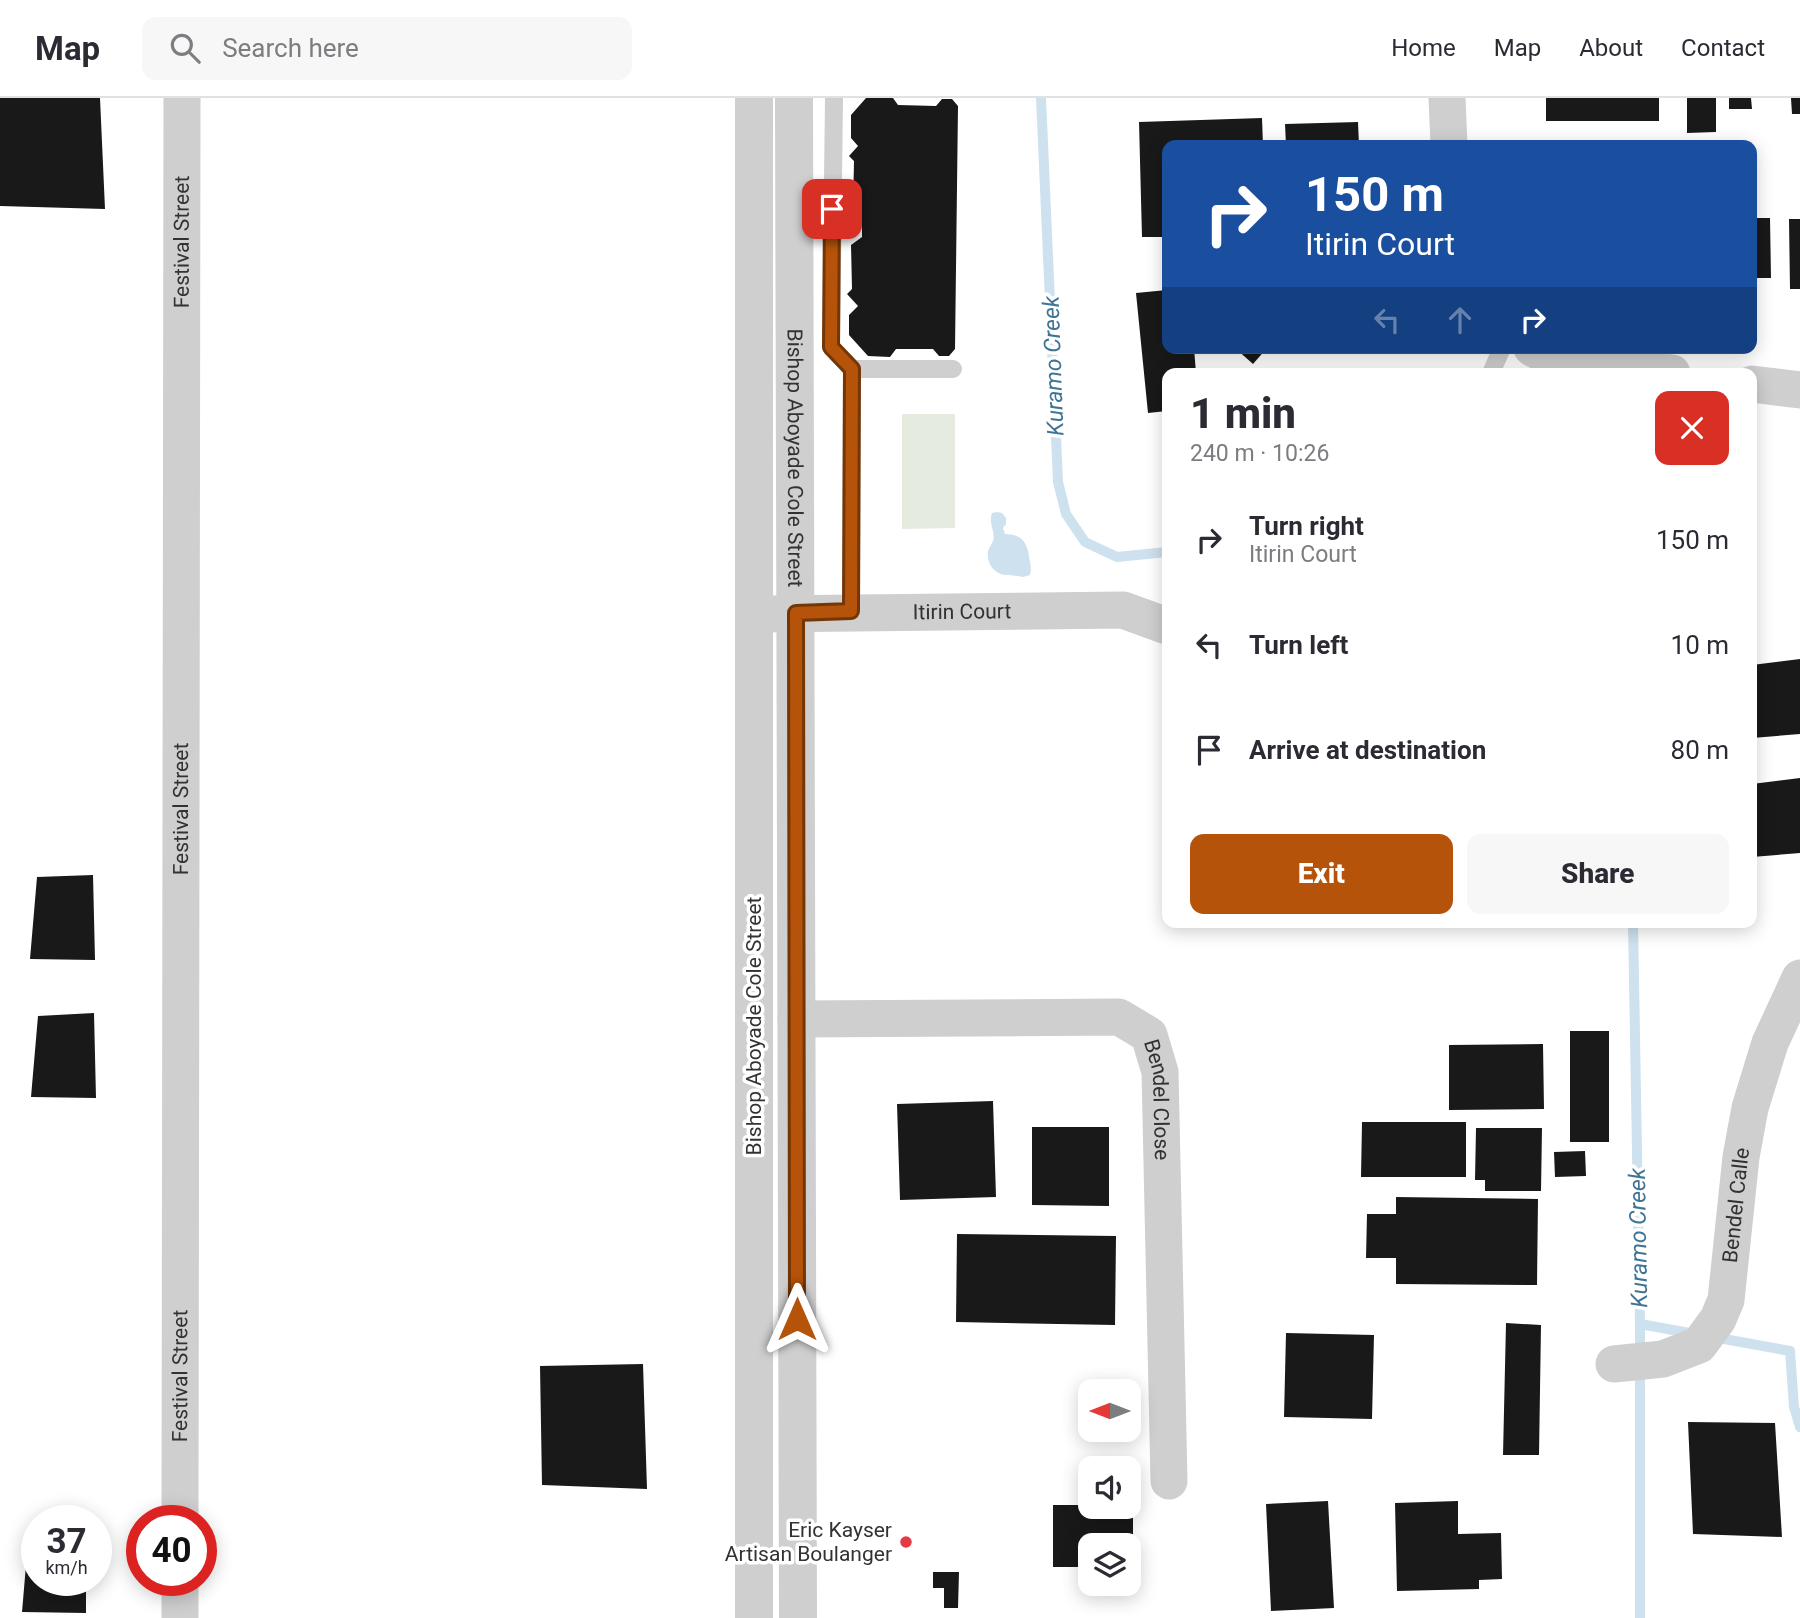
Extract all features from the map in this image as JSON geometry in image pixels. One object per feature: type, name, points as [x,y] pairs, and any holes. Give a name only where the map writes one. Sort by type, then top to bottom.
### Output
[{"type":"street","name":"Festival Street","points":[[180,1505],[182,98]]},
{"type":"street","name":"Bishop Aboyade Cole Street","points":[[754,98],[754,1618]]},
{"type":"street","name":"Bishop Aboyade Cole Street","points":[[794,98],[798,1618]]},
{"type":"street","points":[[1447,98],[1449,140]]},
{"type":"street","points":[[1544,354],[1637,368]]},
{"type":"street","points":[[1757,385],[1800,390]]},
{"type":"street","name":"Itirin Court","points":[[754,614],[1124,610],[1162,624]]},
{"type":"street","name":"Bendel Calle","points":[[1614,1364],[1663,1359],[1699,1345],[1718,1319],[1726,1300],[1741,1157],[1750,1108],[1770,1042],[1800,978]]},
{"type":"street","name":"Bendel Close","points":[[796,1020],[1119,1017],[1149,1034],[1160,1072],[1169,1480]]},
{"type":"street","points":[[180,1596],[180,1618]]},
{"type":"lane","points":[[834,98],[831,347],[852,369],[851,611]]},
{"type":"lane","points":[[852,369],[953,369]]},
{"type":"shaded area","points":[[902,414],[955,414],[955,528],[902,529]]},
{"type":"water","points":[[997,512],[1006,518],[1003,528],[1005,534],[1015,535],[1025,543],[1031,566],[1030,575],[1023,577],[1002,574],[990,564],[988,551],[994,538],[991,517],[992,513]]},
{"type":"building","points":[[0,98],[100,98],[105,209],[0,206]]},
{"type":"building","points":[[866,98],[893,98],[898,105],[936,106],[942,99],[952,99],[958,106],[955,349],[949,356],[939,356],[933,349],[896,349],[890,357],[868,356],[849,335],[849,315],[858,306],[847,294],[852,289],[851,245],[862,237],[862,216],[853,209],[854,161],[849,156],[858,146],[851,138],[851,115]]},
{"type":"building","points":[[1546,98],[1659,98],[1659,121],[1546,121]]},
{"type":"building","points":[[1687,98],[1716,98],[1716,132],[1687,133]]},
{"type":"building","points":[[1729,98],[1751,98],[1752,109],[1729,109]]},
{"type":"building","points":[[1791,98],[1800,98],[1800,114],[1792,114]]},
{"type":"building","points":[[1262,118],[1263,140],[1162,140],[1162,237],[1142,237],[1139,122]]},
{"type":"building","points":[[1358,122],[1359,140],[1286,140],[1285,124]]},
{"type":"building","points":[[1757,218],[1770,218],[1771,278],[1757,278]]},
{"type":"building","points":[[1789,219],[1800,219],[1800,289],[1790,289]]},
{"type":"building","points":[[1162,290],[1162,354],[1194,354],[1196,368],[1162,368],[1162,412],[1148,413],[1136,293]]},
{"type":"building","points":[[1242,354],[1262,354],[1253,364]]},
{"type":"building","points":[[1800,659],[1800,734],[1757,738],[1757,664]]},
{"type":"building","points":[[1800,778],[1800,853],[1757,857],[1757,783]]},
{"type":"building","points":[[93,875],[95,960],[30,959],[37,877]]},
{"type":"building","points":[[94,1013],[96,1098],[31,1097],[38,1016]]},
{"type":"building","points":[[1570,1031],[1609,1031],[1609,1142],[1570,1142]]},
{"type":"building","points":[[1543,1044],[1544,1109],[1449,1110],[1449,1045]]},
{"type":"building","points":[[993,1101],[996,1197],[900,1200],[897,1104]]},
{"type":"building","points":[[1362,1122],[1466,1122],[1466,1177],[1361,1177]]},
{"type":"building","points":[[1032,1127],[1109,1127],[1109,1206],[1032,1205]]},
{"type":"building","points":[[1476,1128],[1542,1128],[1541,1191],[1485,1191],[1485,1180],[1475,1180]]},
{"type":"building","points":[[1585,1151],[1586,1176],[1555,1177],[1554,1152]]},
{"type":"building","points":[[1396,1197],[1538,1199],[1537,1285],[1396,1284],[1396,1258],[1366,1258],[1367,1214],[1396,1214]]},
{"type":"building","points":[[957,1234],[1116,1236],[1115,1325],[956,1322]]},
{"type":"building","points":[[1506,1323],[1541,1325],[1539,1455],[1503,1455]]},
{"type":"building","points":[[1286,1333],[1374,1335],[1372,1419],[1284,1417]]},
{"type":"building","points":[[643,1364],[647,1489],[542,1485],[540,1366]]},
{"type":"building","points":[[1688,1422],[1775,1423],[1782,1537],[1693,1534]]},
{"type":"building","points":[[1328,1501],[1334,1608],[1271,1611],[1266,1504]]},
{"type":"building","points":[[1458,1501],[1458,1534],[1501,1533],[1502,1579],[1479,1580],[1479,1589],[1397,1591],[1395,1503]]},
{"type":"building","points":[[1053,1505],[1078,1505],[1078,1519],[1133,1519],[1133,1533],[1078,1533],[1078,1567],[1053,1567]]},
{"type":"building","points":[[933,1572],[959,1572],[958,1608],[944,1608],[944,1588],[933,1588]]},
{"type":"building","points":[[23,1596],[86,1596],[86,1613],[22,1612]]},
{"type":"waterway","name":"Kuramo Creek","points":[[1041,98],[1058,482],[1066,514],[1085,542],[1117,557],[1162,552]]},
{"type":"waterway","name":"Kuramo Creek","points":[[1633,928],[1640,1324],[1695,1334]]},
{"type":"waterway","points":[[1640,1324],[1640,1618]]},
{"type":"waterway","name":"Kuramo Creek","points":[[1713,1337],[1790,1351],[1794,1407],[1800,1427]]},
{"type":"place","name":"Eric Kayser Artisan Boulanger","points":[[906,1542]]},
{"type":"route","points":[[797,1319],[796,613],[851,611],[852,369],[831,347],[832,209]]}]
